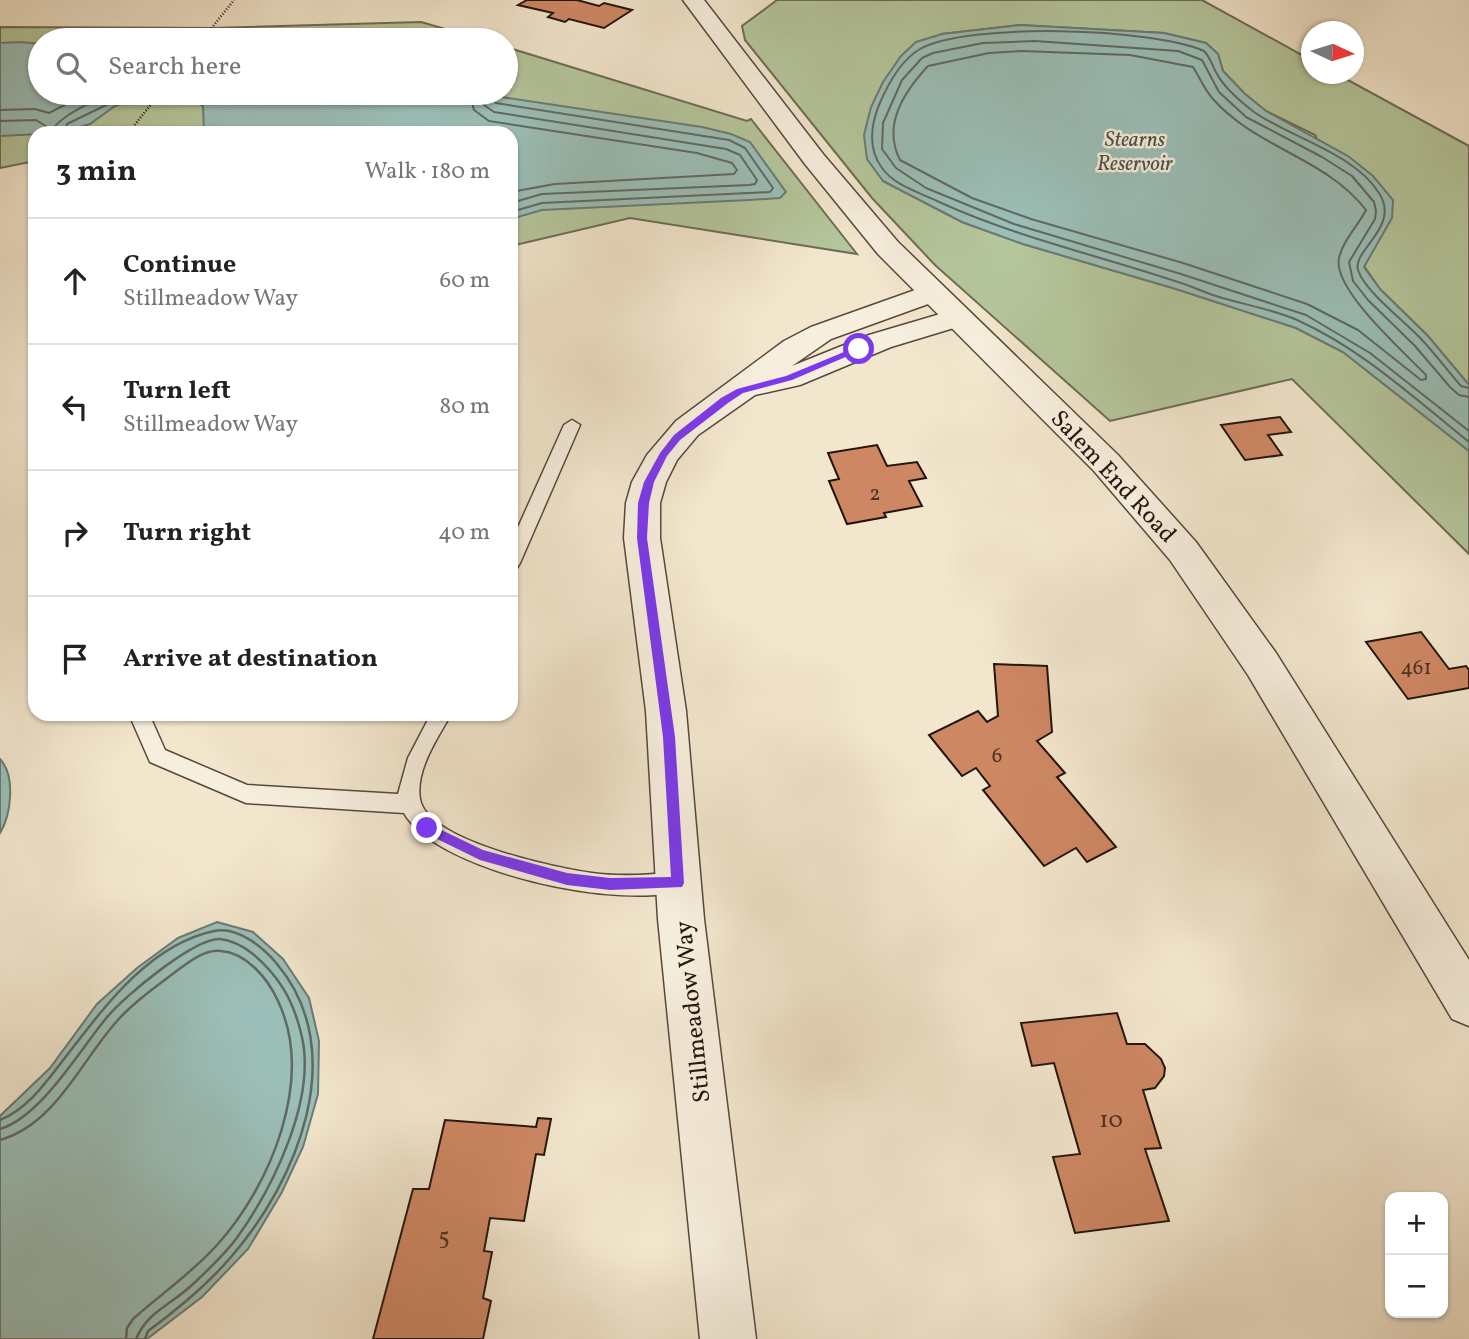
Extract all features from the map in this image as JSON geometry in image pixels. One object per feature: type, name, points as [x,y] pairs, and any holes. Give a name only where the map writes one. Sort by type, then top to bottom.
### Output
[{"type":"street","name":"Salem End Road","points":[[693,0],[839,190],[932,293],[1088,445],[1183,551],[1262,664],[1469,1003]]},
{"type":"street","points":[[720,0],[731,50]]},
{"type":"street","name":"Stillmeadow Way","points":[[728,1339],[678,883],[669,737],[643,550],[643,503],[654,472],[677,438],[710,410],[740,391],[795,348],[814,337],[932,293]]},
{"type":"street","name":"Stillmeadow Way","points":[[740,391],[789,378],[880,341],[957,318]]},
{"type":"lane","points":[[518,547],[572,425]]},
{"type":"lane","points":[[142,721],[157,756],[246,794],[410,804]]},
{"type":"lane","points":[[437,721],[414,770],[410,804],[416,817],[427,828],[461,847],[499,861],[590,882],[678,883]]},
{"type":"path","points":[[212,28],[234,0]]},
{"type":"path","points":[[133,126],[150,105]]},
{"type":"green space","points":[[777,0],[1202,0],[1301,54],[1301,84],[1355,84],[1469,146],[1469,385],[1428,336],[1380,289],[1364,266],[1371,252],[1315,135],[1266,111],[1245,94],[1223,71],[1218,54],[1206,43],[1164,33],[1020,25],[942,34],[883,181],[962,222],[1023,244],[1296,328],[1343,352],[1469,451],[1469,554],[1292,379],[1110,421],[935,265],[872,198],[745,40],[742,26]]},
{"type":"green space","points":[[421,22],[442,28],[213,28]]},
{"type":"green space","points":[[0,27],[213,28],[28,28],[28,105],[518,105],[518,51],[747,121],[751,119],[857,254],[630,218],[518,244],[518,126],[28,126],[28,162],[0,168]]},
{"type":"water","name":"Stearns Reservoir","points":[[1020,25],[1164,33],[1206,43],[1218,54],[1223,71],[1266,111],[1348,156],[1373,176],[1393,200],[1392,218],[1364,267],[1380,289],[1428,336],[1469,385],[1469,451],[1343,352],[1296,328],[1023,244],[962,222],[883,181],[867,159],[864,135],[871,107],[883,82],[901,56],[916,42],[942,34]]},
{"type":"water","points":[[0,43],[28,43],[28,105],[118,105],[83,126],[28,126],[28,135],[0,136]]},
{"type":"water","points":[[518,100],[702,127],[731,134],[750,142],[786,192],[780,198],[542,210],[518,217],[518,126],[204,126],[203,106],[518,105]]},
{"type":"water","points":[[0,759],[8,775],[10,796],[7,816],[0,833]]},
{"type":"water","points":[[217,922],[253,932],[283,959],[309,998],[319,1041],[318,1094],[303,1147],[282,1192],[248,1249],[202,1297],[147,1339],[0,1339],[0,1116],[50,1068],[97,1004],[137,968],[178,938]]},
{"type":"building","points":[[527,0],[577,0],[632,10],[604,28],[569,19],[565,22],[548,17],[553,13],[518,5]]},
{"type":"building","points":[[1280,417],[1291,432],[1268,435],[1282,455],[1245,460],[1221,425]]},
{"type":"building","points":[[877,445],[887,466],[917,462],[926,478],[909,481],[922,506],[884,513],[886,517],[847,524],[829,481],[839,479],[828,453]]},
{"type":"building","points":[[1421,632],[1449,669],[1466,666],[1469,670],[1469,688],[1408,699],[1366,642]]},
{"type":"building","points":[[994,664],[1047,666],[1052,732],[1037,741],[1065,773],[1057,777],[1116,847],[1087,862],[1076,848],[1044,866],[983,790],[990,786],[976,768],[962,776],[929,735],[978,711],[987,722],[998,716]]},
{"type":"building","points":[[1117,1013],[1127,1044],[1145,1044],[1161,1059],[1165,1068],[1164,1076],[1155,1088],[1143,1090],[1161,1148],[1145,1149],[1169,1221],[1075,1233],[1053,1157],[1080,1154],[1054,1063],[1032,1066],[1021,1023]]},
{"type":"building","points":[[538,1118],[551,1119],[544,1155],[536,1154],[524,1221],[490,1218],[484,1251],[492,1252],[483,1298],[491,1301],[483,1339],[373,1339],[413,1189],[429,1189],[445,1120],[536,1127]]},
{"type":"route","points":[[427,828],[480,855],[567,879],[610,884],[678,883],[669,737],[642,538],[643,503],[649,482],[663,455],[677,438],[724,401],[740,391],[789,378],[859,349]]}]
